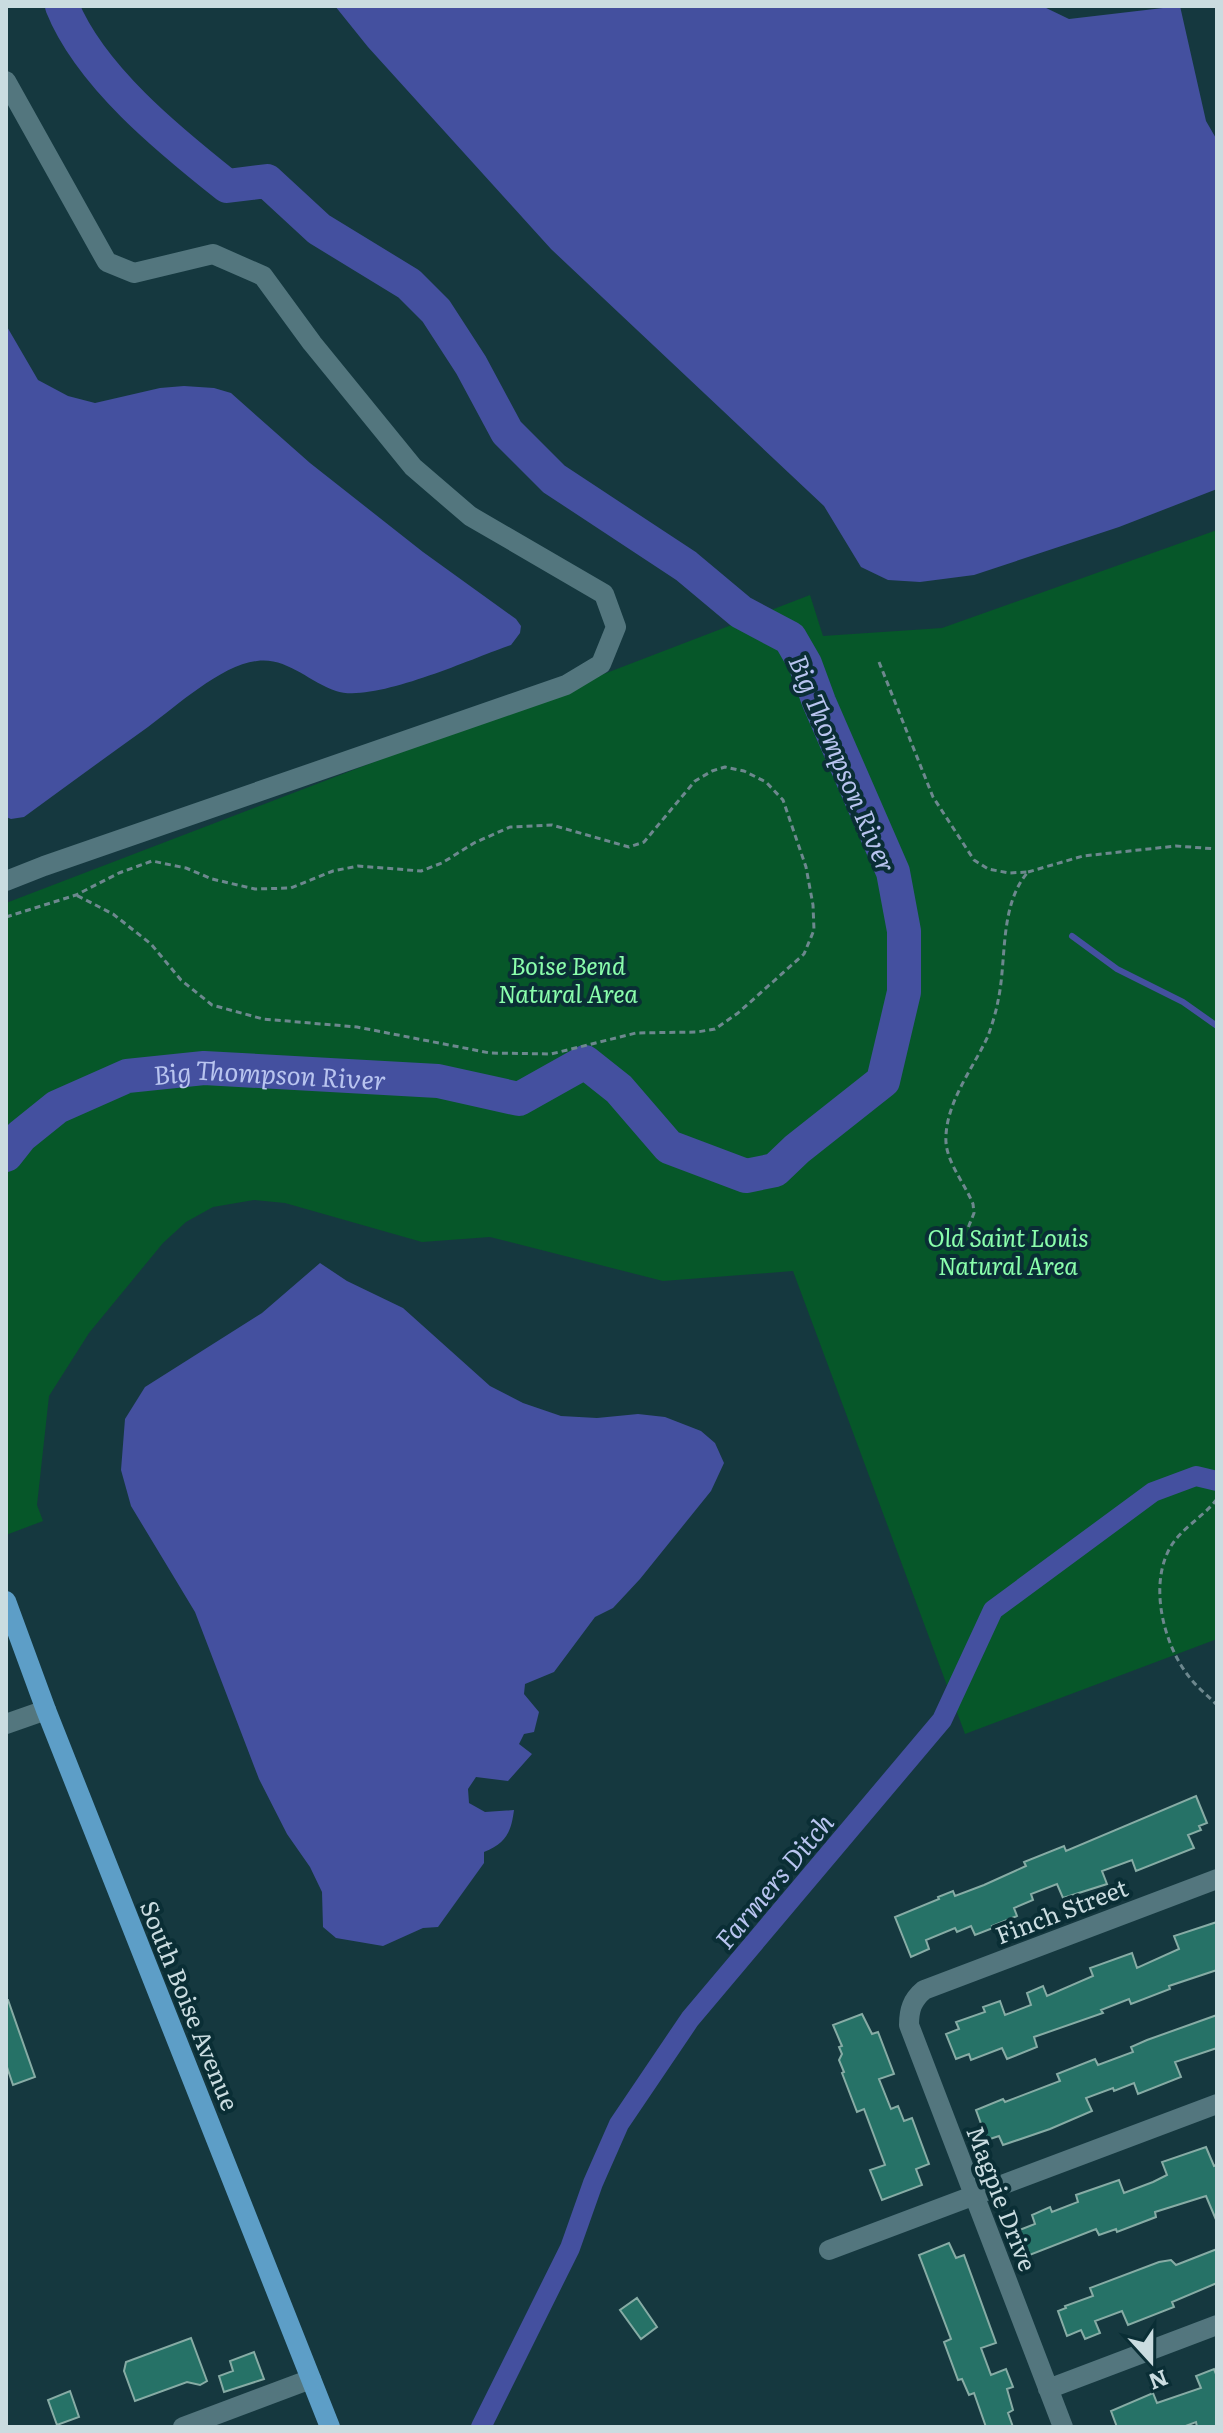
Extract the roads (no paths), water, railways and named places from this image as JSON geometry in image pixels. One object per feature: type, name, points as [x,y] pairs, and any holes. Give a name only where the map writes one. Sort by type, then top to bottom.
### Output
[{"type":"main road","name":"South Boise Avenue","points":[[6,1601],[46,1710],[330,2427]]},
{"type":"street","points":[[6,81],[107,262],[134,273],[213,254],[263,276],[312,343],[413,467],[470,516],[604,594],[616,627],[601,664],[566,685],[6,881]]},
{"type":"street","points":[[6,1724],[46,1710]]},
{"type":"street","name":"Finch Street","points":[[924,1990],[1217,1879]]},
{"type":"street","name":"Magpie Drive","points":[[924,1990],[913,2002],[909,2025],[1063,2427]]},
{"type":"street","points":[[829,2250],[1217,2104]]},
{"type":"street","points":[[1048,2389],[1217,2325]]},
{"type":"street","points":[[183,2427],[311,2379]]},
{"type":"water","points":[[335,6],[1042,6],[1069,19],[1180,6],[1206,121],[1217,140],[1217,489],[1119,527],[974,575],[920,582],[888,580],[861,567],[824,506],[551,249],[368,47]]},
{"type":"water","points":[[6,325],[38,380],[68,396],[95,403],[160,388],[184,386],[214,388],[231,393],[310,463],[423,552],[516,619],[521,626],[520,633],[511,645],[423,678],[374,691],[336,691],[278,663],[257,661],[243,664],[214,678],[24,817],[6,817]]},
{"type":"water","points":[[320,1263],[347,1281],[403,1308],[490,1386],[523,1403],[561,1416],[597,1418],[638,1414],[665,1417],[701,1431],[715,1443],[724,1463],[711,1491],[640,1579],[613,1608],[595,1617],[554,1672],[525,1684],[524,1694],[539,1712],[534,1732],[524,1734],[519,1744],[532,1754],[508,1781],[476,1777],[468,1789],[469,1803],[485,1812],[514,1810],[506,1836],[498,1845],[484,1852],[484,1863],[438,1927],[423,1928],[383,1946],[336,1938],[323,1927],[322,1892],[259,1779],[195,1612],[131,1506],[121,1470],[125,1419],[145,1387],[262,1313]]},
{"type":"waterway","name":"Big Thompson River","points":[[6,1155],[21,1136],[57,1107],[127,1076],[204,1068],[438,1081],[519,1099],[585,1062],[619,1089],[669,1147],[746,1176],[775,1170],[883,1081],[904,992],[904,931],[893,872],[805,664],[790,638],[741,612],[686,566],[554,479],[507,432],[471,365],[436,311],[409,284],[319,229],[267,181],[227,186],[204,168],[111,82],[91,57],[62,6]]},
{"type":"waterway","points":[[1072,936],[1117,969],[1183,1002],[1217,1026]]},
{"type":"waterway","name":"Farmers Ditch","points":[[481,2427],[570,2248],[593,2183],[619,2124],[690,2019],[942,1720],[993,1610],[1153,1492],[1196,1476],[1217,1481]]},
{"type":"park label","name":"Boise Bend Natural Area","points":[[568,978]]},
{"type":"park label","name":"Old Saint Louis Natural Area","points":[[1008,1250]]}]
